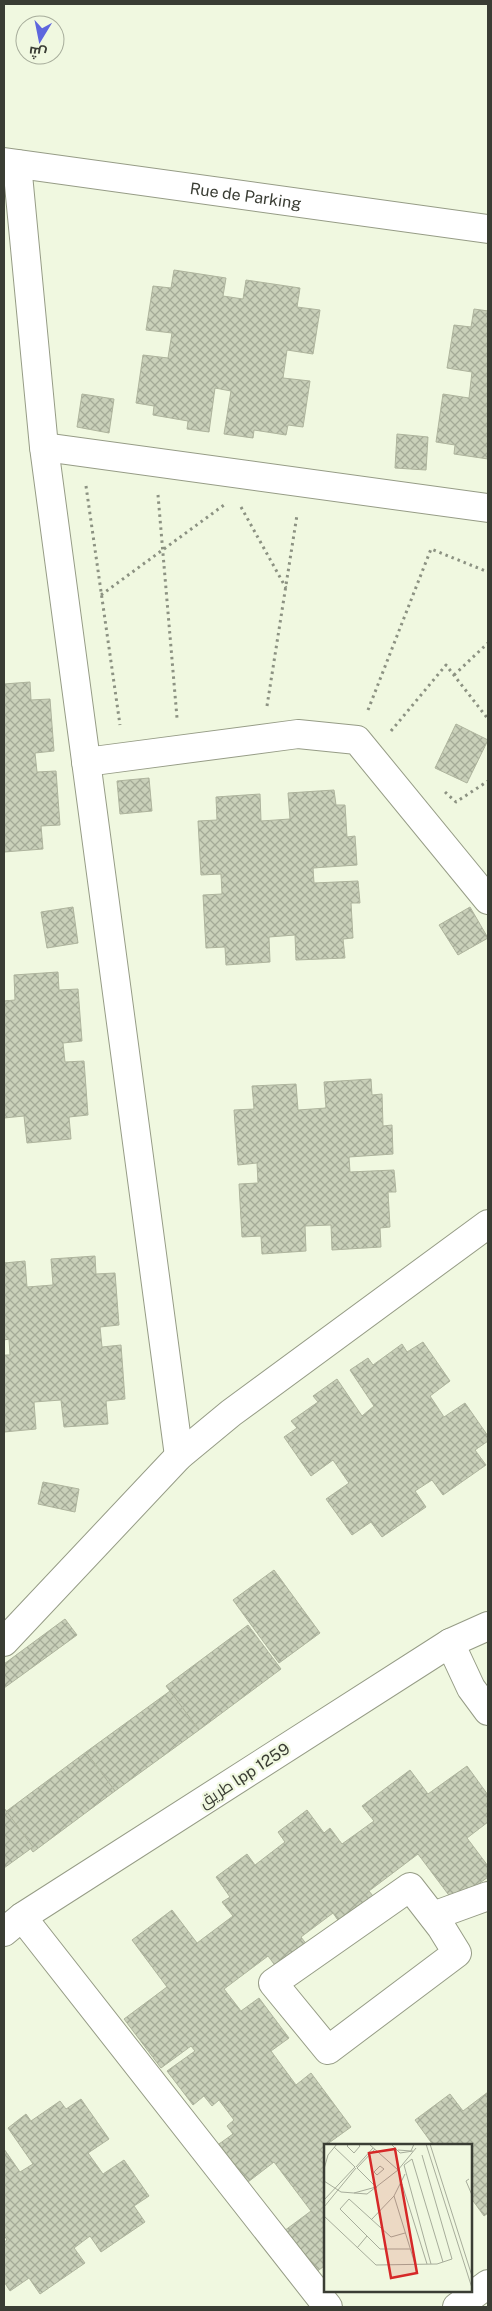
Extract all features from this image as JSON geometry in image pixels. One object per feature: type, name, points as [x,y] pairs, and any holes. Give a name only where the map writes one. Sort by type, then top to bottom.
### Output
[{"type":"street","name":"Rue de Parking","points":[[10,163],[488,229]]},
{"type":"street","points":[[10,163],[44,446],[179,1456]]},
{"type":"street","points":[[44,446],[488,508]]},
{"type":"street","points":[[86,762],[298,734],[358,740],[488,900]]},
{"type":"street","points":[[4,1642],[179,1456],[231,1413],[488,1224]]},
{"type":"street","name":"طريق lpp 1259","points":[[13,1924],[450,1643],[488,1626]]},
{"type":"street","points":[[450,1643],[479,1685],[488,1711]]},
{"type":"street","points":[[410,1887],[433,1916],[457,1953],[328,2050],[273,1984],[410,1887]]},
{"type":"street","points":[[433,1916],[488,1896]]},
{"type":"street","points":[[13,1924],[328,2307]]},
{"type":"street","points":[[457,2307],[488,2284]]},
{"type":"path","points":[[86,484],[120,730]]},
{"type":"path","points":[[157,485],[178,724]]},
{"type":"path","points":[[101,595],[228,502]]},
{"type":"path","points":[[240,504],[286,588]]},
{"type":"path","points":[[266,714],[298,514]]},
{"type":"path","points":[[366,716],[431,550],[488,572]]},
{"type":"path","points":[[454,675],[488,643]]},
{"type":"path","points":[[387,736],[446,664],[488,719]]},
{"type":"path","points":[[442,789],[456,802],[488,781]]},
{"type":"building","points":[[174,270],[226,278],[223,296],[243,299],[246,280],[300,288],[297,307],[320,310],[313,354],[287,350],[283,378],[310,381],[303,427],[288,425],[286,435],[254,430],[253,438],[224,434],[231,391],[215,388],[209,432],[187,429],[188,421],[153,415],[154,406],[136,403],[143,355],[168,358],[172,333],[146,330],[153,286],[171,288]]},
{"type":"building","points":[[474,309],[488,311],[488,459],[454,454],[455,445],[436,442],[443,394],[469,398],[472,372],[447,368],[454,325],[471,327]]},
{"type":"building","points":[[82,394],[114,399],[109,433],[77,427]]},
{"type":"building","points":[[397,434],[428,437],[426,470],[395,468]]},
{"type":"building","points":[[30,682],[31,700],[50,699],[54,751],[35,753],[37,772],[56,771],[60,825],[41,826],[43,849],[4,852],[4,684]]},
{"type":"building","points":[[456,724],[488,740],[467,783],[435,768]]},
{"type":"building","points":[[149,778],[152,811],[120,814],[117,781]]},
{"type":"building","points":[[334,790],[336,805],[345,805],[347,837],[355,836],[357,865],[313,868],[314,883],[358,881],[360,903],[351,903],[353,938],[343,939],[345,958],[296,960],[295,935],[269,937],[270,962],[226,965],[225,947],[206,948],[203,895],[222,894],[221,874],[201,875],[198,821],[217,820],[216,797],[260,794],[261,821],[290,819],[288,793]]},
{"type":"building","points":[[73,907],[78,943],[47,948],[41,912]]},
{"type":"building","points":[[470,907],[488,938],[458,955],[439,925]]},
{"type":"building","points":[[58,972],[59,990],[78,989],[82,1041],[63,1043],[65,1062],[84,1061],[88,1115],[69,1117],[71,1139],[27,1143],[24,1116],[4,1118],[4,1001],[15,1000],[14,975]]},
{"type":"building","points":[[371,1079],[372,1095],[382,1094],[383,1126],[392,1125],[393,1154],[349,1157],[350,1172],[394,1170],[396,1192],[388,1192],[390,1227],[380,1228],[381,1247],[332,1250],[331,1225],[305,1226],[306,1251],[262,1254],[261,1236],[242,1237],[239,1184],[258,1183],[257,1163],[238,1165],[234,1110],[254,1109],[252,1086],[296,1084],[298,1110],[326,1108],[324,1082]]},
{"type":"building","points":[[95,1256],[96,1274],[115,1273],[119,1325],[100,1327],[102,1347],[121,1345],[125,1399],[106,1401],[108,1424],[64,1427],[61,1400],[34,1402],[36,1429],[4,1432],[4,1355],[10,1355],[9,1339],[4,1340],[4,1263],[25,1261],[27,1287],[53,1285],[51,1259]]},
{"type":"building","points":[[423,1342],[450,1381],[430,1396],[444,1417],[465,1403],[488,1436],[488,1441],[475,1450],[486,1465],[443,1495],[432,1480],[415,1491],[426,1507],[382,1537],[371,1522],[352,1535],[326,1499],[349,1483],[333,1460],[311,1476],[284,1437],[297,1428],[291,1421],[318,1402],[313,1396],[337,1379],[362,1416],[374,1406],[350,1370],[368,1358],[373,1365],[402,1344],[407,1352]]},
{"type":"building","points":[[43,1482],[79,1489],[75,1512],[38,1504]]},
{"type":"building","points":[[274,1570],[320,1633],[279,1663],[233,1600]]},
{"type":"building","points":[[65,1619],[77,1635],[4,1688],[4,1664]]},
{"type":"building","points":[[248,1625],[281,1669],[199,1730],[166,1686]]},
{"type":"building","points":[[170,1691],[199,1730],[115,1791],[86,1752]]},
{"type":"building","points":[[86,1752],[115,1791],[33,1852],[4,1813]]},
{"type":"building","points":[[467,1766],[488,1795],[488,1822],[467,1838],[488,1866],[488,1877],[454,1902],[418,1854],[369,1891],[376,1900],[342,1926],[333,1913],[301,1937],[310,1949],[280,1972],[268,1956],[224,1989],[241,2011],[259,1998],[289,2038],[271,2051],[296,2085],[311,2073],[351,2127],[327,2144],[324,2144],[324,2266],[316,2272],[284,2231],[311,2211],[274,2162],[248,2182],[219,2144],[233,2134],[227,2126],[234,2120],[219,2100],[212,2106],[204,2096],[193,2105],[167,2071],[195,2051],[191,2046],[161,2068],[124,2019],[167,1987],[132,1940],[172,1910],[197,1943],[233,1916],[222,1902],[230,1897],[216,1877],[247,1854],[255,1865],[285,1842],[278,1832],[307,1810],[324,1833],[330,1828],[342,1844],[374,1821],[362,1806],[410,1770],[428,1794]]},
{"type":"building","points":[[4,1808],[33,1847],[4,1868]]},
{"type":"building","points":[[488,2092],[488,2213],[484,2216],[472,2199],[472,2144],[432,2144],[415,2120],[450,2094],[463,2111]]},
{"type":"building","points":[[81,2099],[109,2139],[88,2153],[103,2174],[124,2160],[149,2196],[134,2206],[145,2222],[101,2252],[90,2236],[74,2248],[85,2263],[40,2294],[29,2278],[10,2291],[4,2282],[4,2242],[7,2240],[4,2235],[4,2149],[20,2172],[33,2164],[8,2128],[26,2114],[31,2121],[60,2101],[66,2109]]}]
